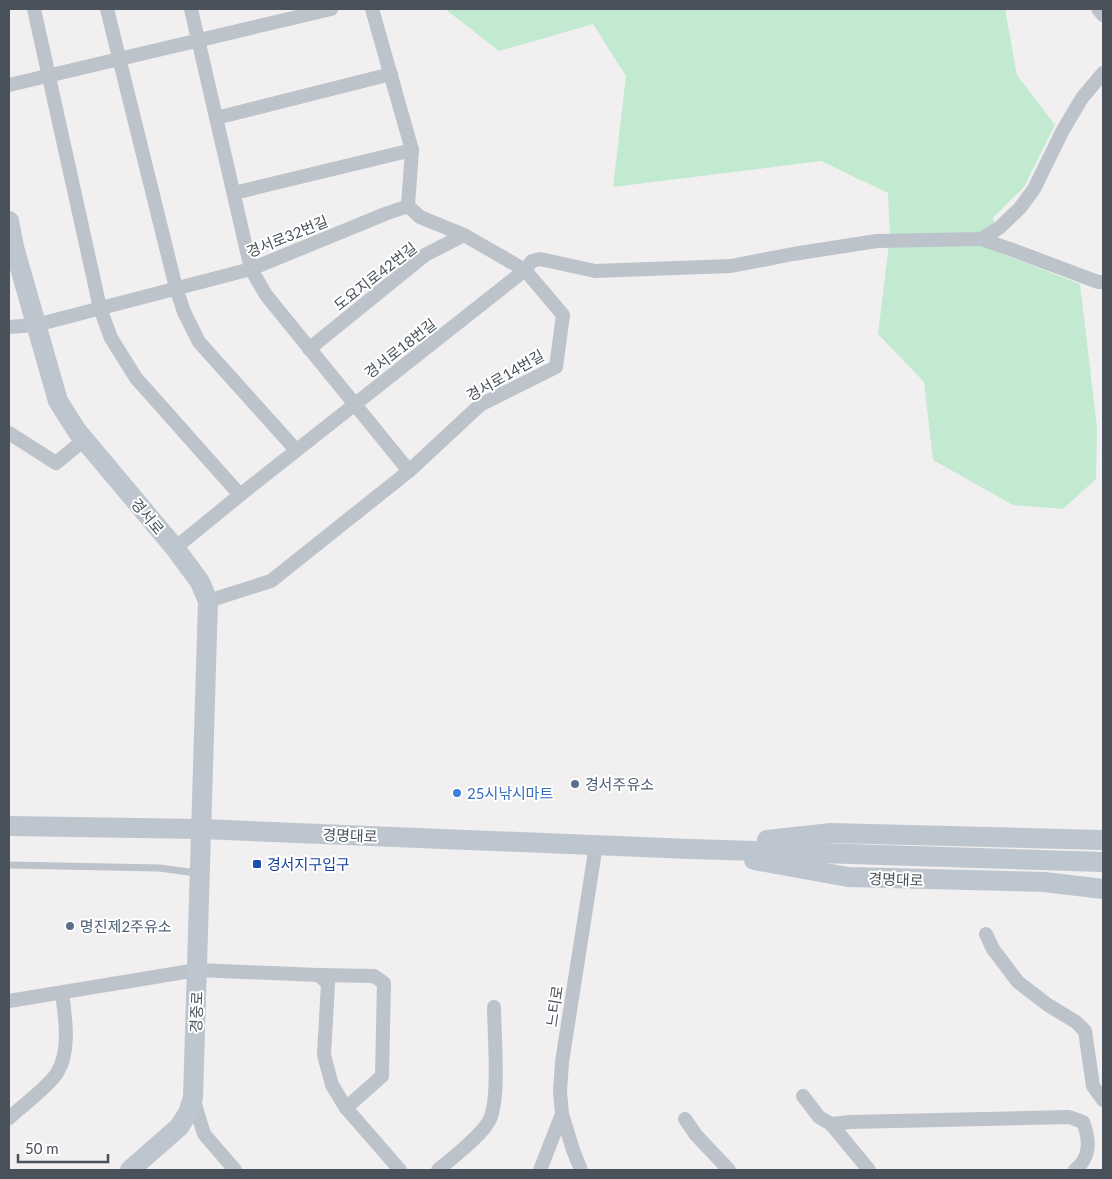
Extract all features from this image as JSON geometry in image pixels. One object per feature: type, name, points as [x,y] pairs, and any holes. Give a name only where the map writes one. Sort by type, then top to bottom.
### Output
[{"type":"main road","name":"경서로","points":[[9,221],[12,247],[58,400],[84,440],[175,548],[200,582],[208,601],[201,829]]},
{"type":"main road","name":"경명대로","points":[[9,826],[201,829],[690,849],[1103,862]]},
{"type":"main road","name":"경중로","points":[[130,1170],[179,1127],[188,1113],[193,1098],[201,829]]},
{"type":"main road","name":"경명대로","points":[[690,849],[831,833],[1103,840]]},
{"type":"main road","name":"경명대로","points":[[690,849],[848,878],[1044,882],[1103,889]]},
{"type":"street","points":[[34,9],[100,308],[111,338],[136,378],[240,495]]},
{"type":"street","points":[[107,9],[176,288],[184,312],[199,342],[296,450]]},
{"type":"street","points":[[191,9],[251,269],[266,295],[409,471]]},
{"type":"street","points":[[9,85],[331,9]]},
{"type":"street","points":[[372,9],[412,150],[408,206]]},
{"type":"street","points":[[1098,9],[1103,15]]},
{"type":"street","points":[[216,118],[391,74]]},
{"type":"street","points":[[981,239],[999,228],[1020,208],[1034,189],[1063,130],[1082,98],[1103,74]]},
{"type":"street","points":[[234,194],[412,150]]},
{"type":"street","name":"경서로32번길","points":[[9,327],[36,325],[251,269],[408,206]]},
{"type":"street","name":"경서로14번길","points":[[208,601],[271,581],[409,471],[480,405],[556,367],[564,316],[525,270],[464,235],[420,217],[408,206]]},
{"type":"street","name":"도요지로42번길","points":[[309,349],[425,255],[464,235]]},
{"type":"street","points":[[981,239],[1098,282],[1103,282]]},
{"type":"street","name":"경서로18번길","points":[[175,548],[525,270],[532,261],[540,260],[595,272],[731,266],[877,241],[981,239]]},
{"type":"street","points":[[9,433],[56,462],[84,440]]},
{"type":"street","name":"느티로","points":[[540,1170],[562,1114],[560,1092],[562,1062],[596,845]]},
{"type":"street","points":[[986,934],[993,950],[1018,982],[1048,1005],[1076,1022],[1085,1031],[1093,1086],[1103,1100]]},
{"type":"street","points":[[9,1002],[197,970],[374,976],[384,984],[382,1076],[346,1108]]},
{"type":"street","points":[[318,975],[328,983],[324,1055],[332,1085],[346,1108],[400,1170]]},
{"type":"street","points":[[9,1118],[57,1072],[65,1050],[66,1028],[62,993]]},
{"type":"street","points":[[438,1170],[478,1136],[490,1120],[494,1106],[495,1082],[494,1008]]},
{"type":"street","points":[[804,1096],[819,1117],[831,1124],[869,1170]]},
{"type":"street","points":[[193,1098],[204,1134],[235,1170]]},
{"type":"street","points":[[562,1114],[581,1170]]},
{"type":"street","points":[[831,1124],[1069,1116],[1083,1122],[1088,1135],[1088,1152],[1082,1164],[1075,1170]]},
{"type":"street","points":[[685,1119],[729,1170]]},
{"type":"lane","points":[[9,865],[159,868],[200,873]]},
{"type":"green space","points":[[445,9],[1005,9],[1017,75],[1055,125],[1024,187],[993,218],[1000,253],[1080,284],[1097,427],[1096,479],[1063,509],[1013,505],[933,460],[924,382],[878,334],[890,236],[888,193],[821,161],[613,187],[626,76],[593,24],[499,51]]},
{"type":"place","name":"경서주유소","points":[[575,784]]},
{"type":"place","name":"25시낚시마트","points":[[457,793]]},
{"type":"place","name":"경서지구입구","points":[[257,864]]},
{"type":"place","name":"명진제2주유소","points":[[70,926]]}]
